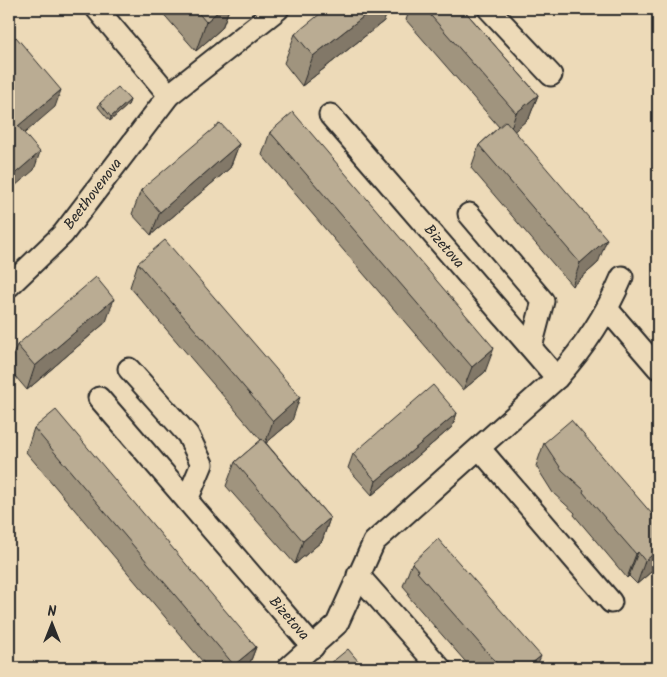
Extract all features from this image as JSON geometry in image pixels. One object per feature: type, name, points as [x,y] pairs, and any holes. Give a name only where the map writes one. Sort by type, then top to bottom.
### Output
[{"type":"street","points":[[97,9],[169,95]]},
{"type":"street","name":"Beethovenova","points":[[9,286],[63,234],[169,95],[278,9]]},
{"type":"street","points":[[489,9],[551,76]]},
{"type":"street","name":"Bizetova","points":[[330,115],[558,378]]},
{"type":"street","points":[[469,214],[543,301],[531,347]]},
{"type":"street","name":"Bizetova","points":[[288,668],[337,624],[374,542],[558,378],[579,354],[608,310],[622,277]]},
{"type":"street","points":[[608,310],[658,368]]},
{"type":"street","points":[[130,369],[188,435],[202,464],[187,500]]},
{"type":"street","name":"Bizetova","points":[[99,398],[313,647]]},
{"type":"street","points":[[480,449],[612,602]]},
{"type":"street","points":[[358,575],[440,668]]},
{"type":"building","points":[[195,9],[221,9],[206,22]]},
{"type":"building","points":[[326,9],[373,9],[313,56],[295,34]]},
{"type":"building","points":[[425,9],[463,9],[538,95],[516,113]]},
{"type":"building","points":[[16,37],[61,90],[18,126],[40,152],[10,178],[9,43]]},
{"type":"building","points":[[118,87],[130,100],[111,117],[100,103]]},
{"type":"building","points":[[293,112],[494,348],[472,367],[270,132]]},
{"type":"building","points":[[506,121],[607,239],[580,263],[479,145]]},
{"type":"building","points":[[220,123],[239,144],[160,212],[141,190]]},
{"type":"building","points":[[165,240],[300,397],[273,421],[138,263]]},
{"type":"building","points":[[96,277],[114,299],[35,366],[17,345]]},
{"type":"building","points":[[433,385],[457,413],[376,481],[353,454]]},
{"type":"building","points":[[56,410],[256,647],[234,665],[34,428]]},
{"type":"building","points":[[571,420],[658,521],[658,550],[645,561],[638,552],[636,554],[616,531],[583,492],[584,490],[562,470],[544,443]]},
{"type":"building","points":[[262,439],[330,518],[303,541],[235,462]]},
{"type":"building","points":[[438,539],[541,656],[526,668],[501,668],[417,572],[419,571],[412,563]]},
{"type":"building","points":[[348,649],[364,668],[335,668],[331,663]]}]
